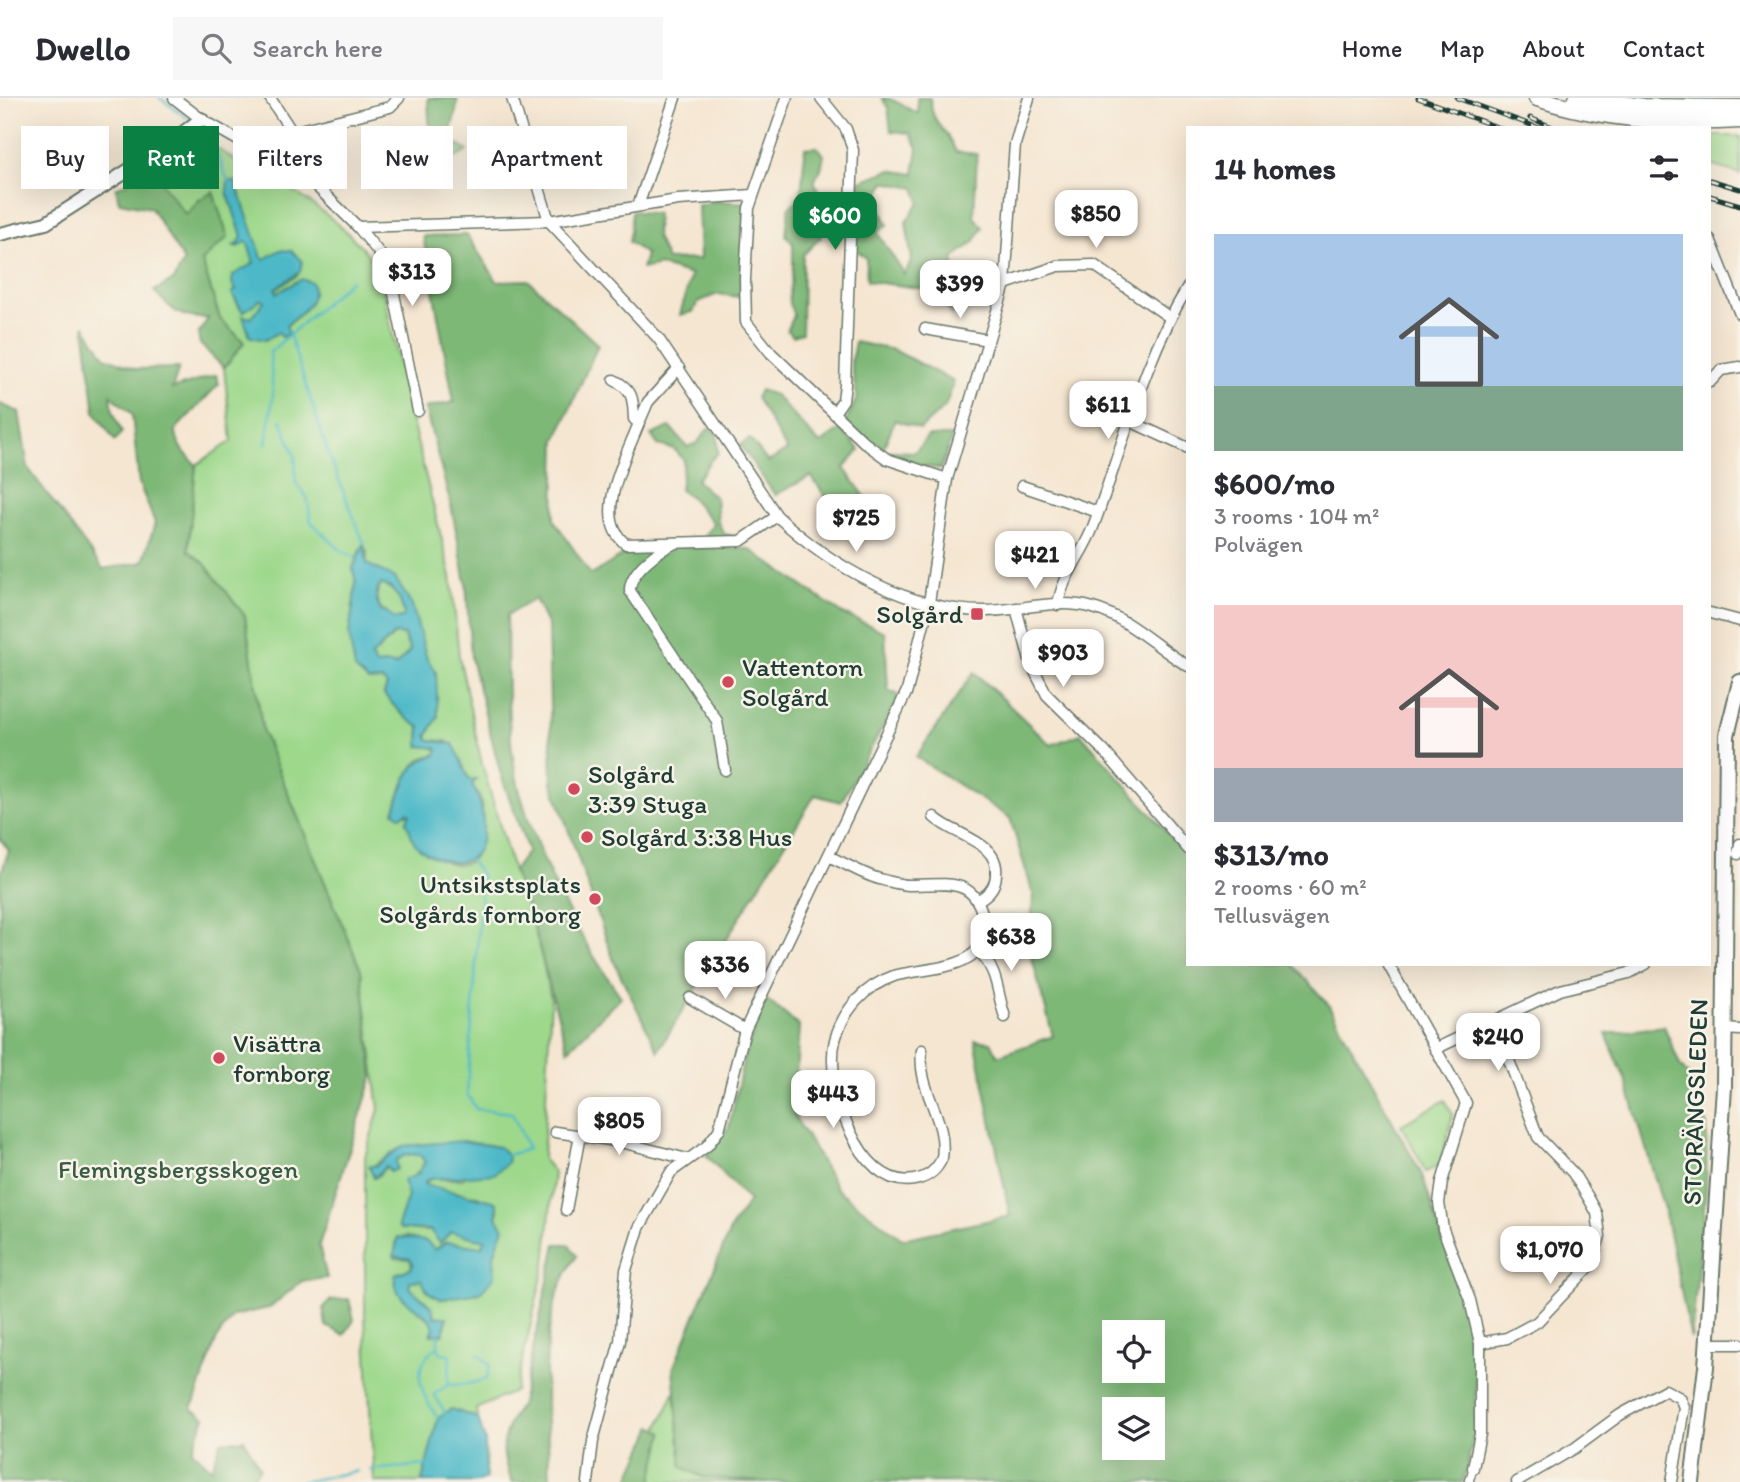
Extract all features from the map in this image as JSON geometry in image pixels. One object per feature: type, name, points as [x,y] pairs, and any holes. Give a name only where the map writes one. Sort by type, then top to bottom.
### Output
[{"type":"main road","points":[[1536,98],[1580,110],[1679,123],[1739,117]]},
{"type":"main road","points":[[1577,98],[1739,117]]},
{"type":"main road","name":"STORÄNGSLEDEN","points":[[1692,1482],[1708,1344],[1724,1087],[1727,735],[1740,682]]},
{"type":"street","points":[[174,98],[197,122],[233,138]]},
{"type":"street","points":[[270,98],[288,126]]},
{"type":"street","points":[[316,126],[390,107],[399,98]]},
{"type":"street","points":[[512,98],[549,221],[643,319],[778,516],[811,545],[873,582],[929,603],[987,611],[1082,605],[1107,612],[1186,663]]},
{"type":"street","points":[[638,206],[675,98]]},
{"type":"street","points":[[788,98],[753,195],[747,227],[746,322],[771,353],[881,456],[947,479]]},
{"type":"street","points":[[821,98],[846,129],[853,150],[845,385],[843,400],[834,413]]},
{"type":"street","points":[[588,1482],[593,1441],[620,1341],[626,1270],[639,1228],[677,1165],[706,1146],[719,1130],[745,1030],[907,691],[929,603],[947,479],[1005,284],[1015,144],[1029,98]]},
{"type":"street","points":[[0,234],[46,223],[197,122]]},
{"type":"street","points":[[319,189],[358,227],[388,269],[418,411]]},
{"type":"street","points":[[358,227],[549,221],[732,194],[753,195]]},
{"type":"street","points":[[1711,242],[1740,314]]},
{"type":"street","points":[[1005,284],[1058,266],[1094,265],[1169,317]]},
{"type":"street","points":[[1058,605],[1060,588],[1084,550],[1169,317],[1186,290]]},
{"type":"street","points":[[925,329],[988,340]]},
{"type":"street","points":[[1711,381],[1721,370],[1740,367]]},
{"type":"street","points":[[679,368],[648,402],[639,423],[613,497],[611,522],[618,537],[626,544],[747,539],[778,516]]},
{"type":"street","points":[[614,380],[634,398],[634,419],[639,423]]},
{"type":"street","points":[[1130,421],[1186,447]]},
{"type":"street","points":[[1022,486],[1098,512]]},
{"type":"street","points":[[677,542],[655,555],[636,575],[630,591],[716,721],[725,770]]},
{"type":"street","points":[[1016,608],[1038,681],[1046,695],[1117,766],[1186,847]]},
{"type":"street","points":[[1711,613],[1740,621]]},
{"type":"street","points":[[934,817],[946,828],[985,847],[994,859],[997,868],[994,885],[976,901]]},
{"type":"street","points":[[830,857],[879,879],[908,885],[954,885],[976,901],[984,926],[978,948],[968,958],[949,967],[907,973],[883,981],[852,1005],[838,1031],[833,1070],[847,1123],[873,1164],[900,1180],[925,1177],[939,1165],[942,1158],[941,1128],[920,1074],[922,1050]]},
{"type":"street","points":[[978,948],[993,967],[1005,1017]]},
{"type":"street","points":[[1389,966],[1466,1103],[1442,1182],[1439,1203],[1443,1229],[1470,1300],[1480,1343],[1480,1434],[1469,1482]]},
{"type":"street","points":[[1435,1049],[1560,990],[1629,973],[1642,966]]},
{"type":"street","points":[[690,998],[745,1030]]},
{"type":"street","points":[[1480,1343],[1507,1338],[1537,1322],[1591,1265],[1600,1236],[1597,1213],[1573,1173],[1538,1137],[1494,1021]]},
{"type":"street","points":[[1723,1029],[1740,1030]]},
{"type":"street","points":[[555,1132],[617,1141],[687,1159]]},
{"type":"street","points":[[566,1210],[580,1135]]},
{"type":"street","points":[[1708,1344],[1740,1344]]},
{"type":"street","points":[[1517,1482],[1575,1448],[1620,1415],[1665,1390],[1679,1398],[1684,1407],[1672,1482]]},
{"type":"green space","points":[[428,98],[457,98],[452,126],[429,126]]},
{"type":"green space","points":[[882,98],[918,113],[917,98],[930,98],[934,115],[956,152],[977,154],[974,217],[983,227],[974,242],[953,258],[958,285],[952,315],[933,290],[867,281],[866,258],[853,247],[858,182],[890,170],[914,174],[918,148],[910,133],[891,131],[888,108]],"holes":[[[884,182],[915,188],[920,202],[906,222],[912,261],[904,274],[877,232],[888,225],[877,203]]]},
{"type":"green space","points":[[1711,136],[1740,136],[1740,174],[1711,165]]},
{"type":"green space","points":[[453,141],[467,150],[453,159]]},
{"type":"green space","points":[[817,147],[824,155],[821,169],[814,181],[822,197],[814,221],[821,237],[803,255],[802,333],[793,336],[787,330],[794,316],[789,302],[793,244],[786,235],[789,207],[801,198],[805,148]]},
{"type":"green space","points":[[219,150],[233,159],[233,186],[229,187],[227,192],[242,236],[239,244],[247,240],[254,263],[241,271],[234,284],[236,290],[232,293],[240,309],[261,299],[265,301],[249,320],[254,335],[265,340],[279,331],[282,336],[286,326],[302,313],[314,292],[307,280],[297,281],[277,293],[275,290],[298,275],[280,250],[264,260],[261,257],[238,189],[290,189],[346,231],[379,271],[409,410],[451,576],[459,656],[482,764],[513,871],[531,912],[551,999],[543,1159],[554,1172],[545,1264],[515,1391],[476,1409],[478,1418],[451,1409],[438,1418],[422,1482],[374,1482],[365,1318],[365,1157],[379,1109],[361,970],[263,733],[245,616],[204,563],[188,550],[196,465],[232,441],[224,368],[244,342],[220,319],[202,261],[199,200],[186,215],[166,189],[219,189]],"holes":[[[360,549],[367,550],[367,565],[395,578],[427,659],[435,672],[437,711],[427,736],[429,740],[447,741],[470,780],[475,779],[472,785],[479,795],[482,822],[477,850],[470,861],[452,864],[442,860],[425,846],[406,822],[410,815],[394,812],[404,782],[412,768],[439,751],[419,741],[420,726],[405,716],[384,694],[387,685],[382,680],[368,681],[360,672],[349,635],[356,584],[353,568]],[[464,1142],[490,1145],[463,1179],[431,1179],[424,1183],[459,1195],[478,1196],[498,1208],[497,1247],[480,1293],[446,1296],[429,1293],[421,1280],[410,1281],[409,1287],[432,1307],[434,1316],[447,1318],[445,1329],[431,1333],[434,1328],[432,1322],[403,1298],[394,1283],[397,1273],[412,1268],[410,1259],[395,1258],[396,1240],[407,1236],[434,1250],[446,1242],[480,1247],[485,1240],[466,1233],[398,1226],[415,1176],[425,1162],[420,1155],[406,1155],[395,1160],[374,1178],[370,1168],[403,1146]]]},
{"type":"green space","points":[[123,184],[123,189],[166,189],[186,215],[199,200],[213,192],[228,237],[202,261],[220,319],[244,342],[224,368],[200,344],[198,335],[208,318],[190,317],[178,312],[154,291],[174,280],[184,261],[151,208],[119,202],[116,188]]},
{"type":"green space","points":[[716,201],[747,203],[742,229],[741,297],[718,294],[698,302],[693,312],[680,315],[691,275],[659,265],[642,269],[646,254],[629,242],[632,211],[657,214],[656,237],[667,260],[700,259],[698,205]]},
{"type":"green space","points":[[467,235],[497,281],[528,280],[598,345],[556,440],[554,520],[591,575],[631,550],[679,546],[749,549],[843,614],[885,632],[888,690],[900,696],[841,802],[815,795],[658,1051],[615,964],[552,783],[548,626],[535,599],[507,615],[508,706],[516,774],[529,822],[550,875],[590,951],[621,997],[568,1050],[536,937],[513,871],[528,851],[501,775],[471,658],[466,582],[451,505],[425,408],[454,402],[423,236]]},
{"type":"green space","name":"Flemingsbergsskogen","points":[[84,325],[105,357],[136,369],[179,368],[172,389],[216,375],[219,384],[175,430],[180,447],[196,465],[188,550],[204,563],[245,616],[263,733],[361,970],[373,1076],[319,1245],[327,1278],[302,1281],[269,1308],[233,1316],[217,1338],[192,1409],[205,1417],[192,1450],[212,1469],[221,1442],[244,1439],[260,1468],[250,1482],[0,1482],[0,876],[9,850],[0,839],[0,404],[19,412],[28,468],[103,569],[143,562],[155,523],[139,483],[132,414],[111,395],[113,411],[122,432],[115,441],[95,412]]},
{"type":"green space","points":[[855,342],[894,350],[954,382],[945,407],[920,429],[895,420],[883,449],[845,423],[857,398],[851,362]]},
{"type":"green space","points":[[760,390],[775,395],[820,444],[841,429],[860,450],[844,468],[866,498],[866,518],[829,502],[811,476],[775,495],[740,445],[750,439],[768,462],[787,450],[756,398]]},
{"type":"green space","points":[[670,427],[687,447],[697,443],[709,428],[717,434],[718,453],[696,480],[716,498],[718,522],[724,534],[738,537],[718,538],[705,535],[714,524],[691,497],[680,490],[684,460],[674,449],[658,445],[651,435]]},
{"type":"green space","points":[[928,436],[952,436],[941,469],[889,460],[889,451],[915,452]]},
{"type":"green space","points":[[382,584],[391,589],[399,599],[405,613],[403,618],[394,619],[378,604],[378,590]]},
{"type":"green space","points":[[395,634],[403,635],[410,651],[395,666],[376,665],[371,657]]},
{"type":"green space","points":[[974,672],[1051,745],[1081,734],[1186,854],[1186,966],[1294,966],[1328,1004],[1422,1175],[1476,1344],[1475,1433],[1463,1482],[760,1482],[703,1477],[682,1467],[673,1369],[731,1228],[749,1201],[706,1155],[729,1127],[744,1058],[766,999],[799,1026],[794,1115],[838,1190],[902,1239],[1010,1216],[975,1040],[991,1042],[998,1056],[1053,1036],[1030,951],[1033,894],[1010,818],[916,757]]},
{"type":"green space","points":[[1664,1026],[1680,1065],[1692,1080],[1707,1125],[1706,1189],[1691,1339],[1664,1209],[1626,1081],[1606,1034]]},
{"type":"green space","points":[[1445,1100],[1453,1114],[1440,1165],[1426,1172],[1401,1125]]},
{"type":"green space","points":[[556,1244],[569,1244],[577,1256],[563,1280],[554,1306],[549,1335],[546,1395],[550,1482],[512,1482],[503,1451],[504,1442],[509,1424],[521,1404]]},
{"type":"green space","points":[[349,1299],[354,1320],[344,1335],[326,1326],[323,1308],[331,1300]]},
{"type":"green space","points":[[675,1390],[682,1467],[703,1477],[760,1482],[652,1482],[663,1433],[658,1429]]},
{"type":"green space","points":[[653,1426],[663,1433],[652,1482],[628,1482]]},
{"type":"water","points":[[228,181],[233,181],[233,189],[238,189],[264,259],[280,250],[292,251],[302,261],[300,272],[275,288],[277,293],[302,279],[312,283],[310,303],[286,326],[289,333],[282,337],[279,332],[265,340],[250,337],[243,316],[251,318],[264,301],[261,299],[243,312],[232,293],[236,290],[232,283],[233,275],[254,263],[247,241],[238,247],[233,245],[238,245],[242,236],[227,191]]},
{"type":"water","points":[[364,543],[367,564],[395,578],[412,605],[427,659],[436,672],[438,717],[427,736],[429,740],[453,744],[468,777],[470,780],[476,779],[472,785],[482,812],[483,827],[476,852],[468,860],[454,862],[424,852],[414,842],[406,822],[410,814],[407,812],[401,817],[394,812],[412,770],[418,763],[435,756],[438,751],[437,748],[419,746],[420,727],[396,708],[384,694],[387,685],[382,680],[368,681],[355,669],[349,635],[356,584],[353,568]],"holes":[[[382,584],[391,588],[399,598],[403,618],[394,619],[386,611],[381,612],[376,594]],[[394,634],[404,635],[410,651],[395,666],[376,665],[371,657]]]},
{"type":"water","points":[[463,1141],[499,1147],[508,1155],[507,1163],[494,1174],[431,1179],[425,1181],[425,1185],[497,1203],[497,1217],[504,1228],[494,1254],[495,1276],[480,1293],[441,1299],[429,1293],[421,1280],[410,1281],[409,1287],[432,1307],[434,1317],[447,1317],[443,1334],[431,1335],[434,1328],[432,1322],[402,1297],[395,1284],[395,1275],[412,1268],[413,1263],[410,1259],[394,1256],[398,1237],[426,1241],[435,1250],[446,1242],[481,1247],[485,1240],[451,1232],[440,1243],[430,1230],[400,1229],[398,1226],[408,1196],[403,1180],[417,1175],[425,1162],[420,1155],[407,1154],[396,1160],[397,1169],[391,1172],[386,1166],[374,1178],[369,1166],[375,1166],[403,1146]]},
{"type":"water","points":[[451,1409],[478,1418],[485,1441],[486,1478],[476,1482],[422,1482],[438,1418]]},
{"type":"waterway","points":[[160,98],[191,121]]},
{"type":"waterway","points":[[219,159],[228,181]]},
{"type":"waterway","points":[[266,444],[273,396],[270,352],[351,280]]},
{"type":"waterway","points":[[289,333],[328,453],[364,543]]},
{"type":"waterway","points":[[281,420],[295,455],[296,483],[307,497],[311,522],[339,549],[355,558]]},
{"type":"waterway","points":[[471,861],[482,876],[467,1094],[476,1109],[512,1113],[528,1149],[508,1155]]},
{"type":"waterway","points":[[438,1335],[438,1347],[423,1362],[420,1381],[438,1418]]},
{"type":"waterway","points":[[438,1347],[441,1353],[449,1354],[450,1358],[448,1385],[434,1394],[445,1413]]},
{"type":"waterway","points":[[448,1385],[487,1379],[490,1365],[478,1354]]},
{"type":"waterway","points":[[370,1470],[427,1465]]},
{"type":"waterway","points":[[301,1482],[357,1471]]},
{"type":"railway","points":[[1418,98],[1495,126]]},
{"type":"railway","points":[[1457,98],[1534,126]]},
{"type":"railway","points":[[1530,118],[1550,126]]},
{"type":"railway","points":[[1711,180],[1740,189]]},
{"type":"railway","points":[[1711,196],[1740,205]]},
{"type":"place","name":"Solgård","points":[[977,614]]},
{"type":"place","name":"Vattentorn Solgård","points":[[728,682]]},
{"type":"place","name":"Solgård 3:39 Stuga","points":[[574,789]]},
{"type":"place","name":"Solgård 3:38 Hus","points":[[587,837]]},
{"type":"place","name":"Untsikstsplats Solgårds fornborg","points":[[595,899]]},
{"type":"place","name":"Visättra fornborg","points":[[219,1058]]}]
